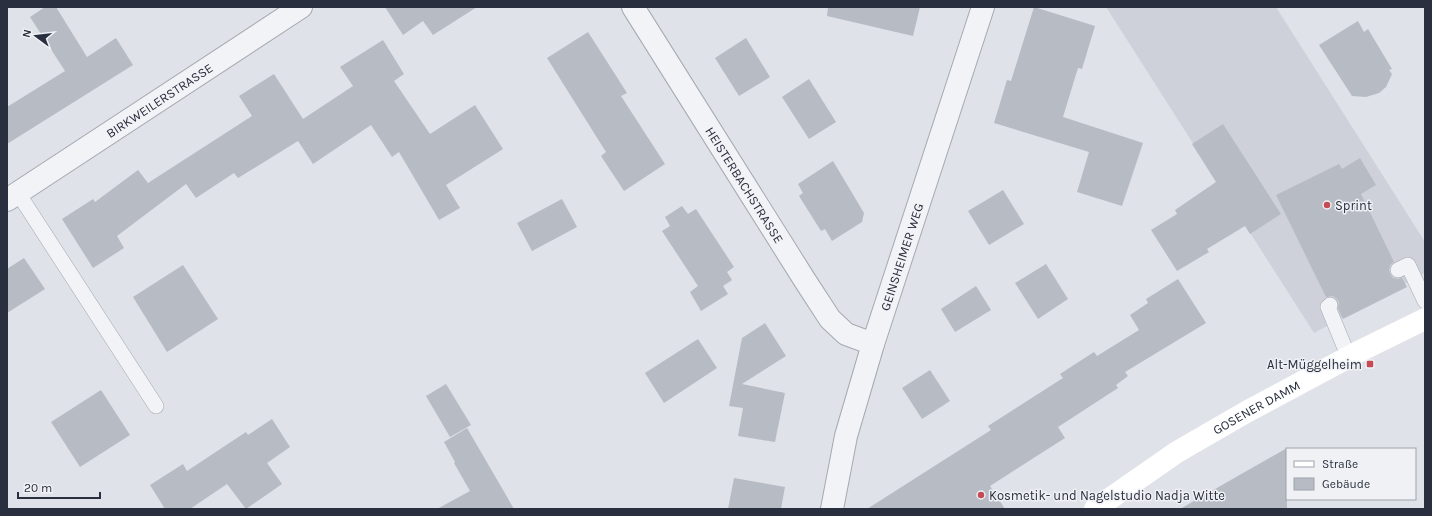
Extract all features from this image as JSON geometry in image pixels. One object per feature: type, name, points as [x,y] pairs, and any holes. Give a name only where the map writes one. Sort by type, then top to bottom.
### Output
[{"type":"main road","name":"GOSENER DAMM","points":[[1095,509],[1177,452],[1248,411],[1425,319]]},
{"type":"street","name":"BIRKWEILERSTRASSE","points":[[12,197],[301,7]]},
{"type":"street","name":"HEISTERBACHSTRASSE","points":[[633,7],[830,319],[846,334],[873,344]]},
{"type":"street","name":"GEINSHEIMER WEG","points":[[832,509],[846,436],[873,344],[984,7]]},
{"type":"lane","name":"BIRKWEILERSTRASSE","points":[[12,197],[156,406]]},
{"type":"lane","points":[[1398,270],[1408,265],[1421,282],[1425,301]]},
{"type":"lane","points":[[1330,305],[1328,307],[1348,358]]},
{"type":"shaded area","points":[[1106,7],[1276,7],[1425,242],[1425,273],[1314,333]]},
{"type":"building","points":[[45,7],[56,7],[87,57],[116,38],[133,65],[7,144],[7,107],[65,71],[30,17]]},
{"type":"building","points":[[385,7],[477,7],[433,35],[423,21],[403,35]]},
{"type":"building","points":[[828,7],[920,7],[913,36],[827,16]]},
{"type":"building","points":[[1034,7],[1095,26],[1082,69],[1078,68],[1063,117],[1143,143],[1122,206],[1077,192],[1089,152],[994,123],[1007,80],[1011,81]]},
{"type":"building","points":[[1358,21],[1364,32],[1368,29],[1392,69],[1389,70],[1392,74],[1386,87],[1379,93],[1366,97],[1352,96],[1319,45]]},
{"type":"building","points":[[588,32],[627,93],[621,96],[665,164],[624,191],[601,156],[606,152],[547,58]]},
{"type":"building","points":[[746,38],[770,77],[739,96],[715,58]]},
{"type":"building","points":[[383,40],[404,74],[394,81],[430,134],[475,105],[503,149],[446,185],[460,208],[439,220],[399,152],[392,157],[371,125],[313,164],[298,141],[238,178],[234,173],[196,198],[186,184],[117,236],[124,248],[93,268],[62,219],[93,199],[95,202],[138,170],[148,183],[252,116],[239,96],[274,74],[303,119],[353,86],[340,67]]},
{"type":"building","points":[[809,79],[836,122],[809,139],[782,97]]},
{"type":"building","points":[[1223,124],[1281,214],[1250,234],[1245,226],[1207,249],[1209,252],[1177,271],[1151,230],[1177,214],[1175,210],[1216,182],[1192,144]]},
{"type":"building","points":[[1360,158],[1376,185],[1361,194],[1394,262],[1390,265],[1390,274],[1393,278],[1402,278],[1407,287],[1343,319],[1338,308],[1339,302],[1333,296],[1326,297],[1276,195],[1339,164],[1342,169]]},
{"type":"building","points":[[833,161],[864,213],[862,222],[832,241],[825,229],[821,231],[799,196],[803,193],[798,184]]},
{"type":"building","points":[[1003,190],[1024,224],[989,245],[968,211]]},
{"type":"building","points":[[562,199],[577,227],[532,251],[517,223]]},
{"type":"building","points":[[682,206],[688,214],[696,209],[734,267],[727,272],[732,280],[723,286],[728,294],[701,311],[690,292],[698,286],[662,231],[670,226],[665,217]]},
{"type":"building","points":[[24,258],[45,289],[7,313],[7,269]]},
{"type":"building","points":[[1046,264],[1068,299],[1038,319],[1015,283]]},
{"type":"building","points":[[183,265],[218,319],[167,352],[133,297]]},
{"type":"building","points":[[1178,279],[1206,323],[1125,372],[1128,376],[1116,385],[1118,388],[1058,427],[1065,438],[990,486],[1005,509],[867,509],[991,430],[988,426],[1063,378],[1060,374],[1094,352],[1097,356],[1139,330],[1130,315],[1148,303],[1146,299]]},
{"type":"building","points":[[976,286],[991,310],[955,332],[941,309]]},
{"type":"building","points":[[765,323],[786,356],[742,384],[785,393],[775,442],[738,436],[743,408],[729,406],[742,338]]},
{"type":"building","points":[[698,339],[717,368],[664,403],[645,373]]},
{"type":"building","points":[[930,370],[950,401],[922,419],[902,388]]},
{"type":"building","points":[[446,384],[471,425],[450,437],[426,396]]},
{"type":"building","points":[[101,390],[130,435],[80,467],[51,422]]},
{"type":"building","points":[[272,419],[290,447],[267,463],[282,484],[246,509],[227,484],[190,509],[165,509],[150,485],[183,464],[187,471],[246,432],[248,435]]},
{"type":"building","points":[[467,428],[514,509],[437,509],[470,491],[444,442]]},
{"type":"building","points":[[1286,449],[1287,509],[1180,509]]},
{"type":"building","points":[[734,478],[785,487],[781,509],[728,509]]},
{"type":"place","name":"Sprint","points":[[1327,205]]},
{"type":"place","name":"Alt-Müggelheim","points":[[1370,364]]},
{"type":"place","name":"Kosmetik- und Nagelstudio Nadja Witte","points":[[981,495]]}]
